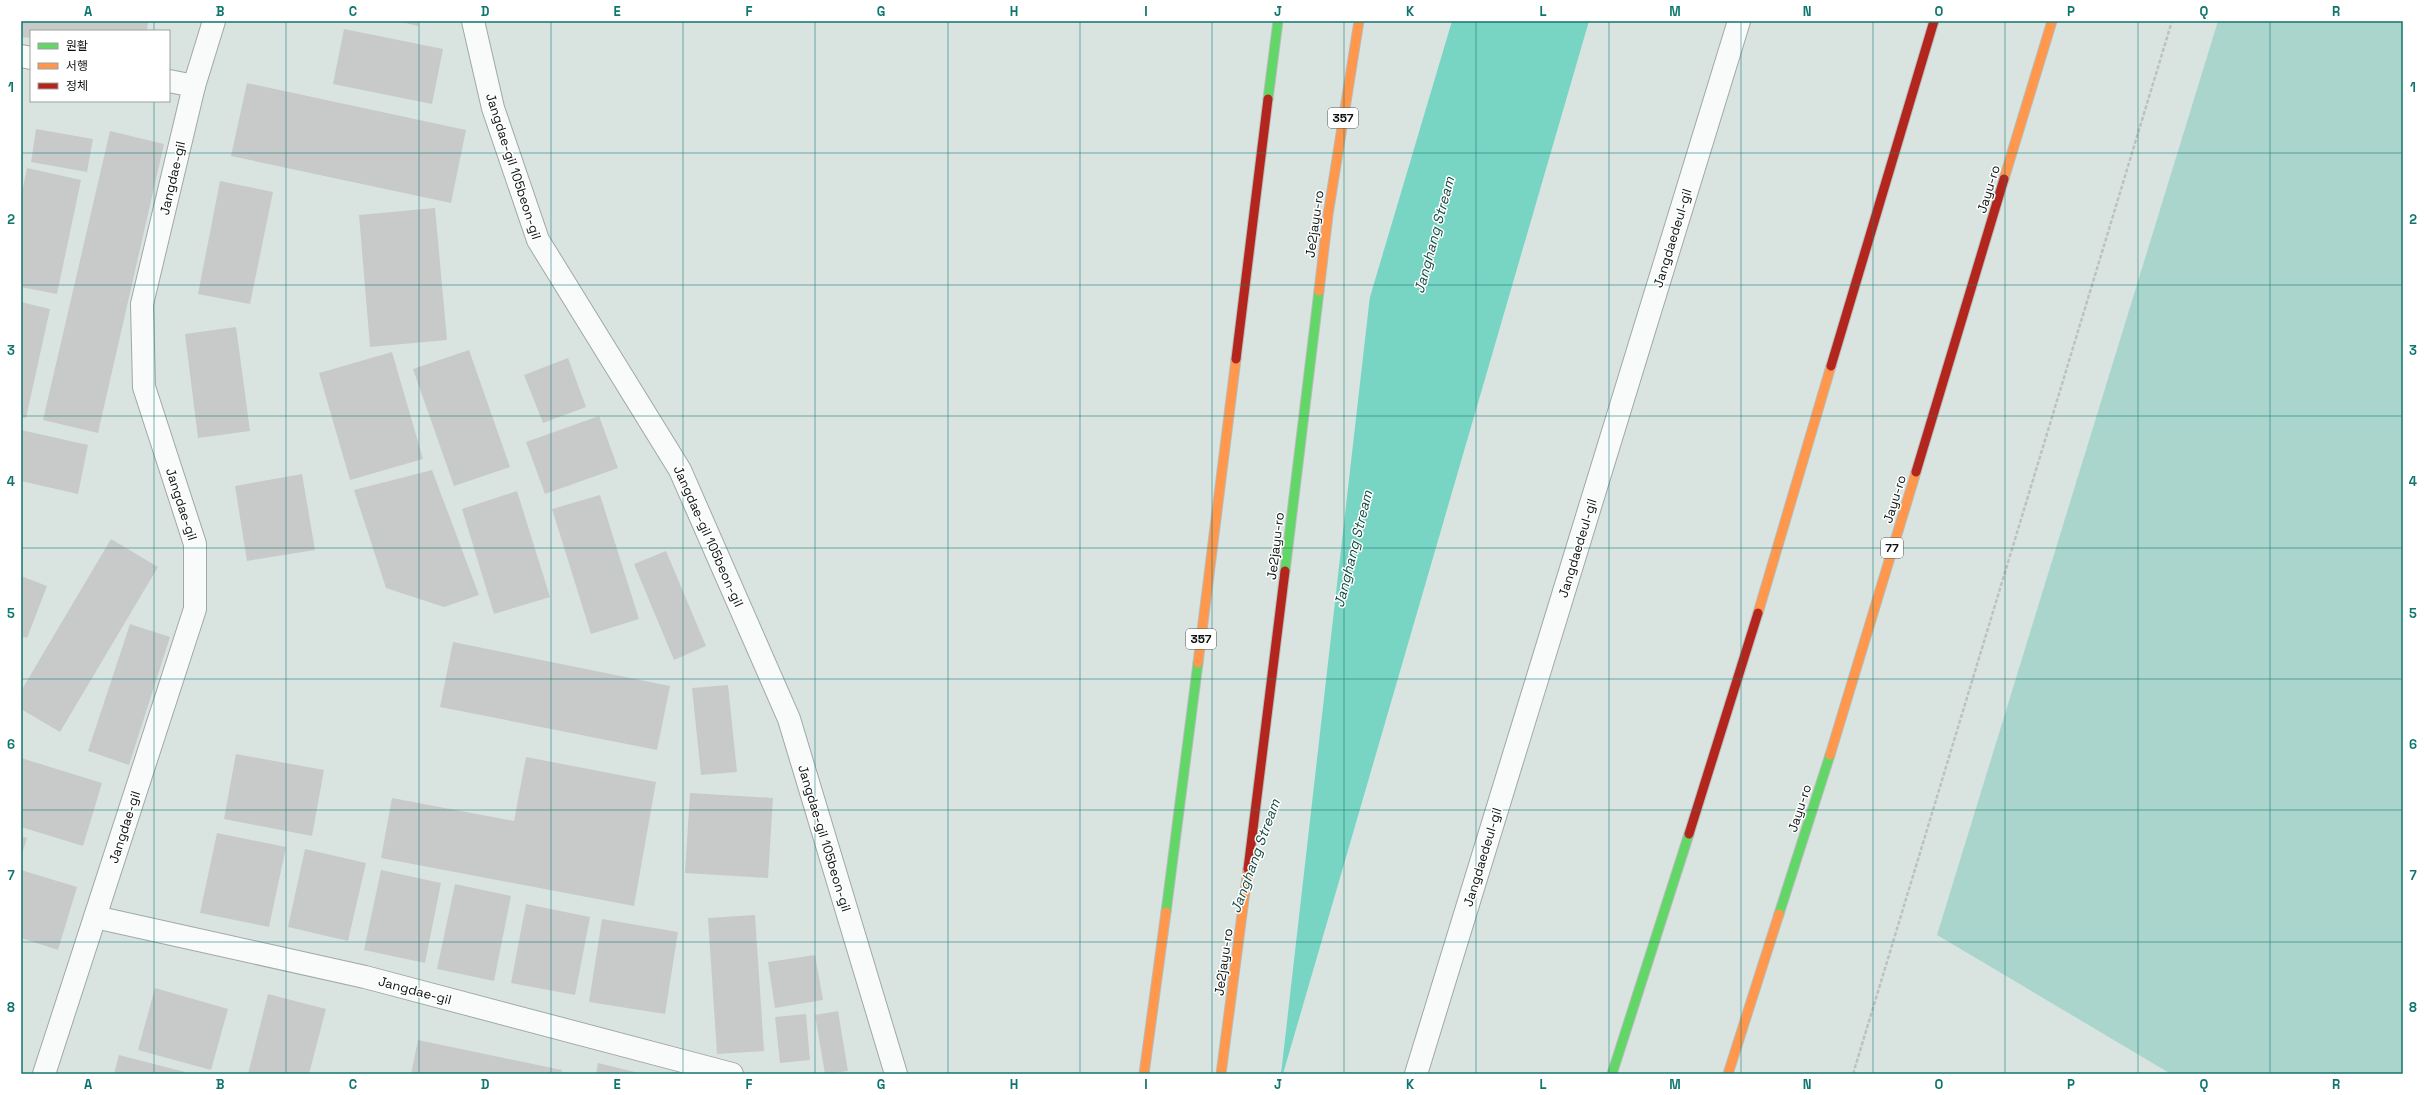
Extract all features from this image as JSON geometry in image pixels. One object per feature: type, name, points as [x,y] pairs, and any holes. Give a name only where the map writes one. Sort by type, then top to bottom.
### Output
[{"type":"highway","name":"357","points":[[1144,1074],[1185,771],[1254,204],[1278,21]]},
{"type":"highway","name":"Je2jayu-ro","points":[[1221,1074],[1256,809],[1328,216],[1359,21]]},
{"type":"highway","points":[[1612,1074],[1727,716],[1934,21]]},
{"type":"highway","name":"Jayu-ro","points":[[1728,1074],[1837,732],[2052,21]]},
{"type":"street","name":"Jangdae-gil","points":[[44,1074],[195,609],[195,544],[144,387],[142,304],[194,86],[214,21]]},
{"type":"street","name":"Jangdae-gil 105beon-gil","points":[[473,21],[493,108],[538,240],[680,470],[790,719],[896,1074]]},
{"type":"street","name":"Jangdaedeul-gil","points":[[1416,1074],[1739,21]]},
{"type":"street","points":[[170,81],[194,86]]},
{"type":"street","name":"Jangdae-gil","points":[[95,917],[365,977],[732,1074]]},
{"type":"path","points":[[1853,1074],[2172,21]]},
{"type":"shaded area","points":[[2218,21],[2403,21],[2403,1074],[2171,1074],[1937,935]]},
{"type":"water","name":"Janghang Stream","points":[[1452,21],[1589,21],[1283,1074],[1139,1074]]},
{"type":"pier","points":[[1371,287],[1281,1074],[1137,1074]]},
{"type":"building","points":[[21,21],[148,21],[147,30],[30,30],[30,38],[21,37]]},
{"type":"building","points":[[397,21],[419,21],[418,26]]},
{"type":"building","points":[[344,29],[443,49],[432,104],[333,84]]},
{"type":"building","points":[[247,83],[466,130],[451,203],[231,156]]},
{"type":"building","points":[[36,129],[93,139],[87,172],[31,162]]},
{"type":"building","points":[[110,131],[164,144],[98,433],[43,420]]},
{"type":"building","points":[[27,168],[81,180],[57,294],[21,287],[21,197]]},
{"type":"building","points":[[220,181],[273,192],[250,304],[198,294]]},
{"type":"building","points":[[435,208],[447,340],[370,347],[359,215]]},
{"type":"building","points":[[21,302],[50,309],[26,418],[21,417]]},
{"type":"building","points":[[236,327],[250,431],[198,438],[185,334]]},
{"type":"building","points":[[469,350],[510,467],[454,486],[413,369]]},
{"type":"building","points":[[392,352],[423,459],[350,480],[319,373]]},
{"type":"building","points":[[568,358],[586,407],[543,423],[524,375]]},
{"type":"building","points":[[599,416],[618,468],[545,494],[526,442]]},
{"type":"building","points":[[21,430],[88,445],[78,494],[21,481]]},
{"type":"building","points":[[432,470],[479,595],[444,607],[386,588],[354,490]]},
{"type":"building","points":[[302,474],[315,550],[247,561],[235,486]]},
{"type":"building","points":[[517,491],[550,597],[494,614],[462,509]]},
{"type":"building","points":[[600,495],[639,619],[591,634],[552,509]]},
{"type":"building","points":[[111,539],[158,567],[60,732],[21,709],[21,691]]},
{"type":"building","points":[[666,551],[706,646],[674,660],[634,564]]},
{"type":"building","points":[[21,576],[47,586],[27,638],[21,636]]},
{"type":"building","points":[[130,624],[170,637],[129,765],[88,751]]},
{"type":"building","points":[[453,642],[670,686],[657,750],[440,707]]},
{"type":"building","points":[[728,685],[737,772],[701,775],[692,688]]},
{"type":"building","points":[[236,754],[324,770],[312,836],[224,819]]},
{"type":"building","points":[[526,757],[656,782],[634,906],[381,858],[392,798],[514,821]]},
{"type":"building","points":[[21,758],[102,783],[83,846],[21,827]]},
{"type":"building","points":[[690,793],[773,798],[768,878],[685,873]]},
{"type":"building","points":[[217,833],[286,847],[269,927],[200,913]]},
{"type":"building","points":[[21,836],[27,838],[21,857]]},
{"type":"building","points":[[305,849],[366,863],[348,941],[288,927]]},
{"type":"building","points":[[21,870],[77,887],[58,950],[21,938]]},
{"type":"building","points":[[381,870],[441,883],[425,963],[364,950]]},
{"type":"building","points":[[455,884],[511,896],[494,981],[437,969]]},
{"type":"building","points":[[526,904],[590,917],[575,995],[511,983]]},
{"type":"building","points":[[755,915],[764,1051],[717,1054],[708,918]]},
{"type":"building","points":[[602,919],[678,932],[665,1014],[589,1002]]},
{"type":"building","points":[[815,955],[823,1000],[775,1008],[768,962]]},
{"type":"building","points":[[155,988],[228,1009],[211,1070],[138,1050]]},
{"type":"building","points":[[268,994],[326,1009],[309,1074],[248,1074]]},
{"type":"building","points":[[838,1011],[848,1071],[825,1074],[815,1015]]},
{"type":"building","points":[[806,1014],[810,1060],[780,1063],[775,1017]]},
{"type":"building","points":[[418,1040],[562,1070],[561,1074],[411,1074]]},
{"type":"building","points":[[119,1055],[185,1072],[184,1074],[114,1074]]},
{"type":"building","points":[[598,1063],[639,1073],[639,1074],[596,1074]]},
{"type":"traffic: fast","points":[[1268,99],[1278,21]]},
{"type":"traffic: fast","points":[[1285,571],[1319,291]]},
{"type":"traffic: fast","points":[[1166,912],[1198,663]]},
{"type":"traffic: fast","points":[[1779,914],[1830,755]]},
{"type":"traffic: fast","points":[[1612,1074],[1689,834]]},
{"type":"traffic: slow","points":[[1319,291],[1328,215],[1359,21]]},
{"type":"traffic: slow","points":[[2004,179],[2052,21]]},
{"type":"traffic: slow","points":[[1198,663],[1236,359]]},
{"type":"traffic: slow","points":[[1758,613],[1831,366]]},
{"type":"traffic: slow","points":[[1830,755],[1916,472]]},
{"type":"traffic: slow","points":[[1221,1074],[1248,869]]},
{"type":"traffic: slow","points":[[1144,1074],[1166,912]]},
{"type":"traffic: slow","points":[[1728,1074],[1779,914]]},
{"type":"traffic: jam","points":[[1831,366],[1934,21]]},
{"type":"traffic: jam","points":[[1236,359],[1268,99]]},
{"type":"traffic: jam","points":[[1916,472],[2004,179]]},
{"type":"traffic: jam","points":[[1248,869],[1285,571]]},
{"type":"traffic: jam","points":[[1689,834],[1758,613]]}]
